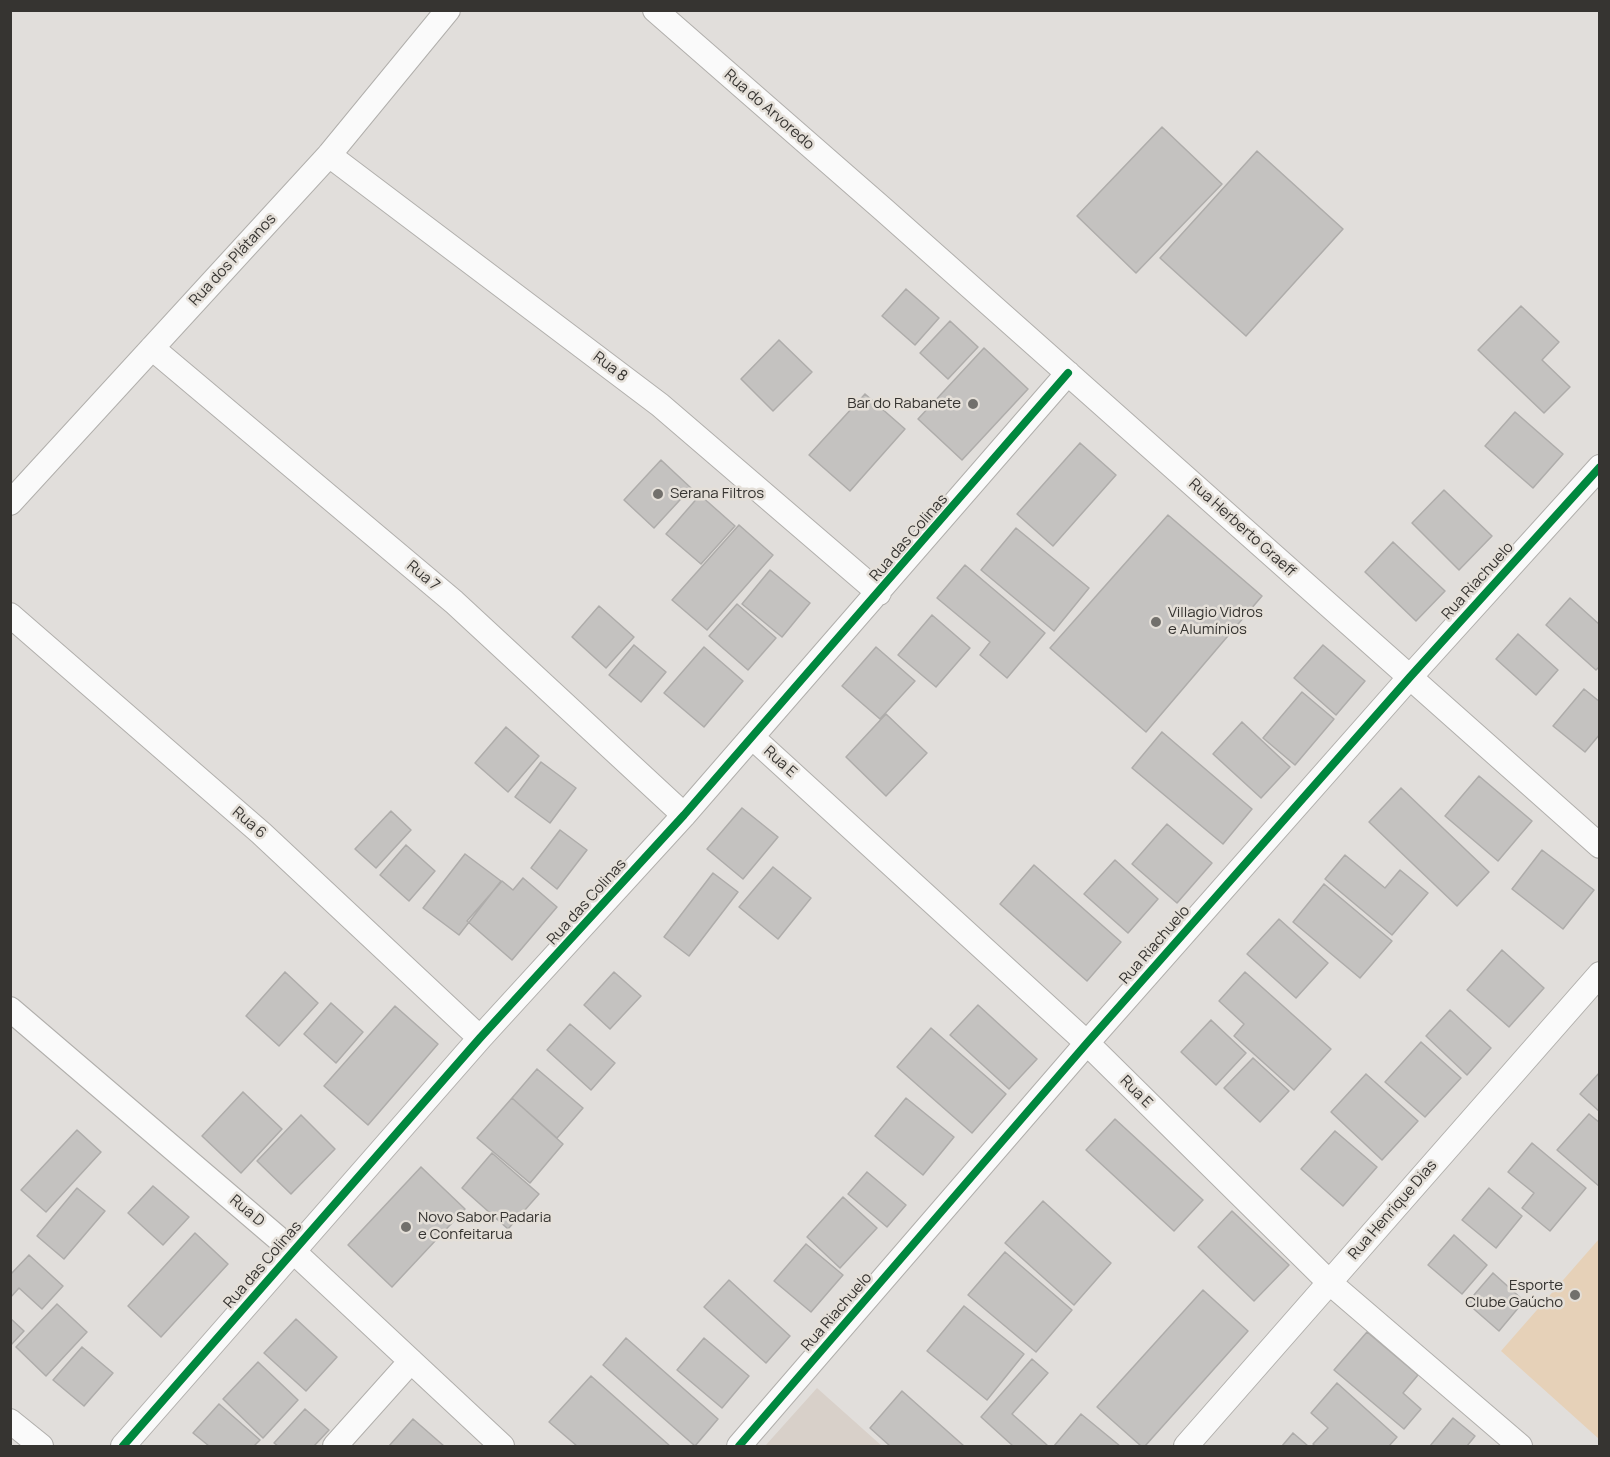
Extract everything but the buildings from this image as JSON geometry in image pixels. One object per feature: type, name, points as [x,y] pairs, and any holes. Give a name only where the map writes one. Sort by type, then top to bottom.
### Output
[{"type":"street","name":"Rua dos Plátanos","points":[[10,503],[329,155],[448,10]]},
{"type":"street","name":"Rua do Arvoredo","points":[[655,10],[884,210]]},
{"type":"street","name":"Rua 8","points":[[329,155],[660,405],[879,592]]},
{"type":"street","name":"Rua Herberto Graeff","points":[[884,210],[1599,846]]},
{"type":"street","name":"Rua 7","points":[[152,348],[454,602],[684,815]]},
{"type":"street","name":"Rua das Colinas","points":[[123,1446],[480,1038],[684,815],[1068,373]]},
{"type":"street","name":"Rua Riachuelo","points":[[739,1446],[1087,1043],[1599,467]]},
{"type":"street","name":"Rua 6","points":[[10,615],[261,833],[480,1038]]},
{"type":"street","name":"Rua E","points":[[752,737],[1087,1043],[1330,1283],[1520,1446]]},
{"type":"street","name":"Rua Henrique Dias","points":[[1186,1446],[1599,974]]},
{"type":"street","name":"Rua D","points":[[10,1009],[293,1251],[501,1446]]},
{"type":"street","points":[[335,1446],[411,1361]]},
{"type":"street","points":[[10,1421],[41,1446]]},
{"type":"shaded area","name":"Esporte Clube Gaúcho","points":[[1599,1239],[1600,1439],[1501,1351]]},
{"type":"shaded area","points":[[817,1388],[882,1446],[765,1446]]},
{"type":"cycle path","points":[[123,1446],[480,1038],[684,815],[1068,373]]},
{"type":"cycle path","points":[[739,1446],[1087,1043],[1410,677],[1600,467]]},
{"type":"place","name":"Bar do Rabanete","points":[[973,404]]},
{"type":"place","name":"Serana Filtros","points":[[658,494]]},
{"type":"place","name":"Villagio Vidros e Alumínios","points":[[1156,622]]},
{"type":"place","name":"Novo Sabor Padaria e Confeitarua","points":[[406,1227]]},
{"type":"place","name":"Esporte Clube Gaúcho","points":[[1575,1295]]}]
